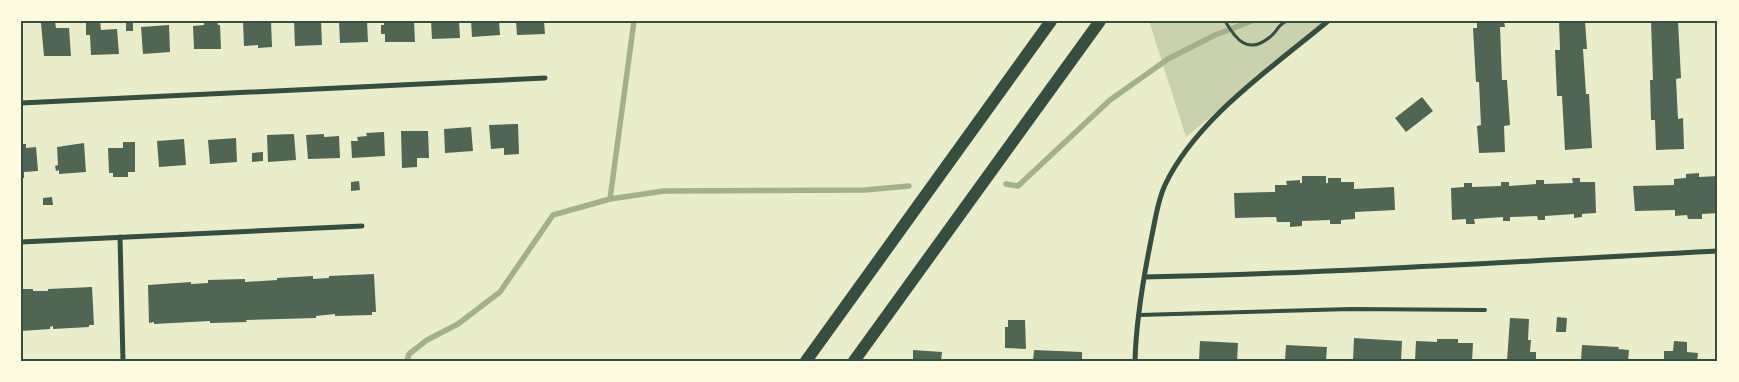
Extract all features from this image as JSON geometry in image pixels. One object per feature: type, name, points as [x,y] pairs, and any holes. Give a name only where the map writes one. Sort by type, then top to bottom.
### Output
[{"type":"main road","points":[[806,361],[1051,21]]},
{"type":"main road","points":[[854,361],[1100,21]]},
{"type":"street","points":[[1136,361],[1144,277],[1157,208],[1165,186],[1189,148],[1223,108],[1328,21]]},
{"type":"street","points":[[21,103],[546,78]]},
{"type":"street","points":[[21,242],[362,226]]},
{"type":"street","points":[[120,238],[123,361]]},
{"type":"street","points":[[1144,277],[1282,273],[1718,251]]},
{"type":"lane","points":[[1139,315],[1351,309],[1486,310]]},
{"type":"path","points":[[1225,21],[1234,37],[1246,46],[1256,45],[1271,37],[1280,24],[1287,21]]},
{"type":"green space","points":[[1149,21],[1327,21],[1186,137]]},
{"type":"building","points":[[86,21],[100,21],[101,30],[117,29],[119,54],[91,55],[90,35],[86,35]]},
{"type":"building","points":[[126,21],[133,21],[133,31],[126,31]]},
{"type":"building","points":[[204,21],[217,21],[218,25],[220,25],[221,49],[194,49],[193,26],[204,25]]},
{"type":"building","points":[[243,21],[271,21],[272,47],[244,46]]},
{"type":"building","points":[[294,21],[321,21],[322,45],[295,46]]},
{"type":"building","points":[[339,21],[367,21],[368,42],[340,43]]},
{"type":"building","points":[[384,21],[414,21],[415,42],[385,42],[385,34],[381,34],[381,25],[384,25]]},
{"type":"building","points":[[431,21],[459,21],[460,38],[432,39]]},
{"type":"building","points":[[471,21],[499,21],[500,35],[472,37]]},
{"type":"building","points":[[516,21],[544,21],[545,34],[517,35]]},
{"type":"building","points":[[1477,21],[1504,21],[1505,27],[1500,27],[1502,80],[1507,80],[1510,125],[1504,126],[1505,152],[1479,153],[1477,126],[1481,125],[1479,82],[1476,82],[1473,28],[1477,28]]},
{"type":"building","points":[[1559,21],[1585,21],[1587,49],[1583,49],[1586,94],[1589,94],[1592,148],[1565,150],[1562,96],[1557,96],[1555,50],[1560,50]]},
{"type":"building","points":[[1651,21],[1678,21],[1681,78],[1676,79],[1678,119],[1683,118],[1684,149],[1656,150],[1655,120],[1651,120],[1650,80],[1653,80]]},
{"type":"building","points":[[55,22],[56,28],[69,28],[71,56],[44,56],[41,23]]},
{"type":"building","points":[[169,25],[170,52],[143,54],[141,27]]},
{"type":"building","points":[[1422,97],[1433,111],[1406,132],[1395,118]]},
{"type":"building","points":[[518,124],[519,154],[504,155],[504,148],[491,149],[489,125]]},
{"type":"building","points":[[471,127],[473,151],[445,153],[444,129]]},
{"type":"building","points":[[401,131],[428,131],[429,158],[417,158],[417,167],[402,168]]},
{"type":"building","points":[[384,132],[385,156],[352,158],[351,141],[358,141],[357,137],[367,136],[366,133]]},
{"type":"building","points":[[294,134],[296,160],[268,162],[267,135]]},
{"type":"building","points":[[324,134],[324,137],[339,136],[340,158],[308,159],[306,135]]},
{"type":"building","points":[[236,138],[237,162],[210,164],[208,140]]},
{"type":"building","points":[[184,139],[186,165],[159,167],[157,141]]},
{"type":"building","points":[[123,142],[135,142],[135,172],[128,172],[128,177],[113,177],[113,173],[109,173],[108,148],[123,148]]},
{"type":"building","points":[[84,143],[86,172],[59,174],[59,170],[56,171],[55,166],[58,165],[57,147]]},
{"type":"building","points":[[21,144],[26,144],[26,148],[36,147],[38,171],[24,172],[24,178],[21,178]]},
{"type":"building","points":[[263,152],[263,161],[252,162],[252,153]]},
{"type":"building","points":[[1699,173],[1699,177],[1718,176],[1718,213],[1702,214],[1702,219],[1688,219],[1687,215],[1675,216],[1675,210],[1635,211],[1633,186],[1674,185],[1674,179],[1686,178],[1686,174]]},
{"type":"building","points":[[1302,176],[1326,176],[1326,183],[1328,183],[1328,178],[1341,178],[1341,182],[1354,182],[1354,189],[1394,187],[1395,210],[1355,212],[1355,219],[1341,220],[1341,224],[1330,224],[1330,220],[1302,221],[1302,226],[1290,227],[1290,222],[1277,222],[1276,217],[1235,218],[1234,193],[1275,192],[1275,185],[1287,185],[1286,181],[1300,180],[1300,183],[1302,183]]},
{"type":"building","points":[[1572,178],[1580,178],[1580,182],[1595,182],[1596,213],[1582,214],[1582,217],[1574,218],[1574,214],[1545,216],[1545,220],[1538,220],[1537,216],[1510,217],[1510,221],[1503,221],[1503,217],[1474,219],[1475,224],[1466,224],[1466,219],[1452,220],[1451,188],[1464,187],[1464,183],[1472,183],[1472,187],[1501,186],[1501,182],[1509,182],[1509,186],[1536,184],[1536,180],[1544,180],[1544,184],[1573,183]]},
{"type":"building","points":[[359,181],[360,190],[351,191],[351,182]]},
{"type":"building","points":[[52,197],[53,205],[43,205],[43,198]]},
{"type":"building","points":[[374,274],[376,312],[372,312],[372,315],[335,316],[335,314],[316,316],[316,318],[246,320],[247,322],[149,323],[148,285],[191,282],[191,284],[208,283],[208,280],[245,279],[245,282],[277,280],[277,278],[313,276],[313,279],[329,278],[329,276]]},
{"type":"building","points":[[92,287],[94,325],[89,325],[89,327],[53,329],[53,326],[50,329],[21,331],[21,289],[48,291],[48,289]]},
{"type":"building","points":[[1557,317],[1567,318],[1566,332],[1556,332]]},
{"type":"building","points":[[1510,318],[1529,319],[1528,340],[1531,340],[1530,352],[1536,352],[1536,361],[1507,361]]},
{"type":"building","points":[[1008,320],[1025,320],[1026,349],[1005,348],[1005,327],[1008,327]]},
{"type":"building","points":[[1354,338],[1402,341],[1401,361],[1353,361]]},
{"type":"building","points":[[1437,339],[1458,339],[1458,343],[1473,343],[1472,361],[1415,361],[1416,341],[1437,342]]},
{"type":"building","points":[[1200,341],[1238,343],[1237,361],[1199,361]]},
{"type":"building","points":[[1674,341],[1687,342],[1687,352],[1698,353],[1697,361],[1664,361],[1664,351],[1673,351]]},
{"type":"building","points":[[1286,345],[1327,347],[1326,361],[1285,361]]},
{"type":"building","points":[[1582,345],[1619,347],[1618,349],[1629,350],[1628,361],[1581,361]]},
{"type":"building","points":[[913,350],[942,352],[941,361],[913,361]]},
{"type":"building","points":[[1034,350],[1082,352],[1082,361],[1033,361]]},
{"type":"waterway","points":[[610,199],[634,21]]},
{"type":"waterway","points":[[1006,184],[1018,186],[1110,100],[1168,59],[1215,35],[1252,21]]},
{"type":"waterway","points":[[407,361],[409,354],[427,340],[458,324],[500,292],[553,215],[610,199],[664,191],[865,190],[909,186]]}]
